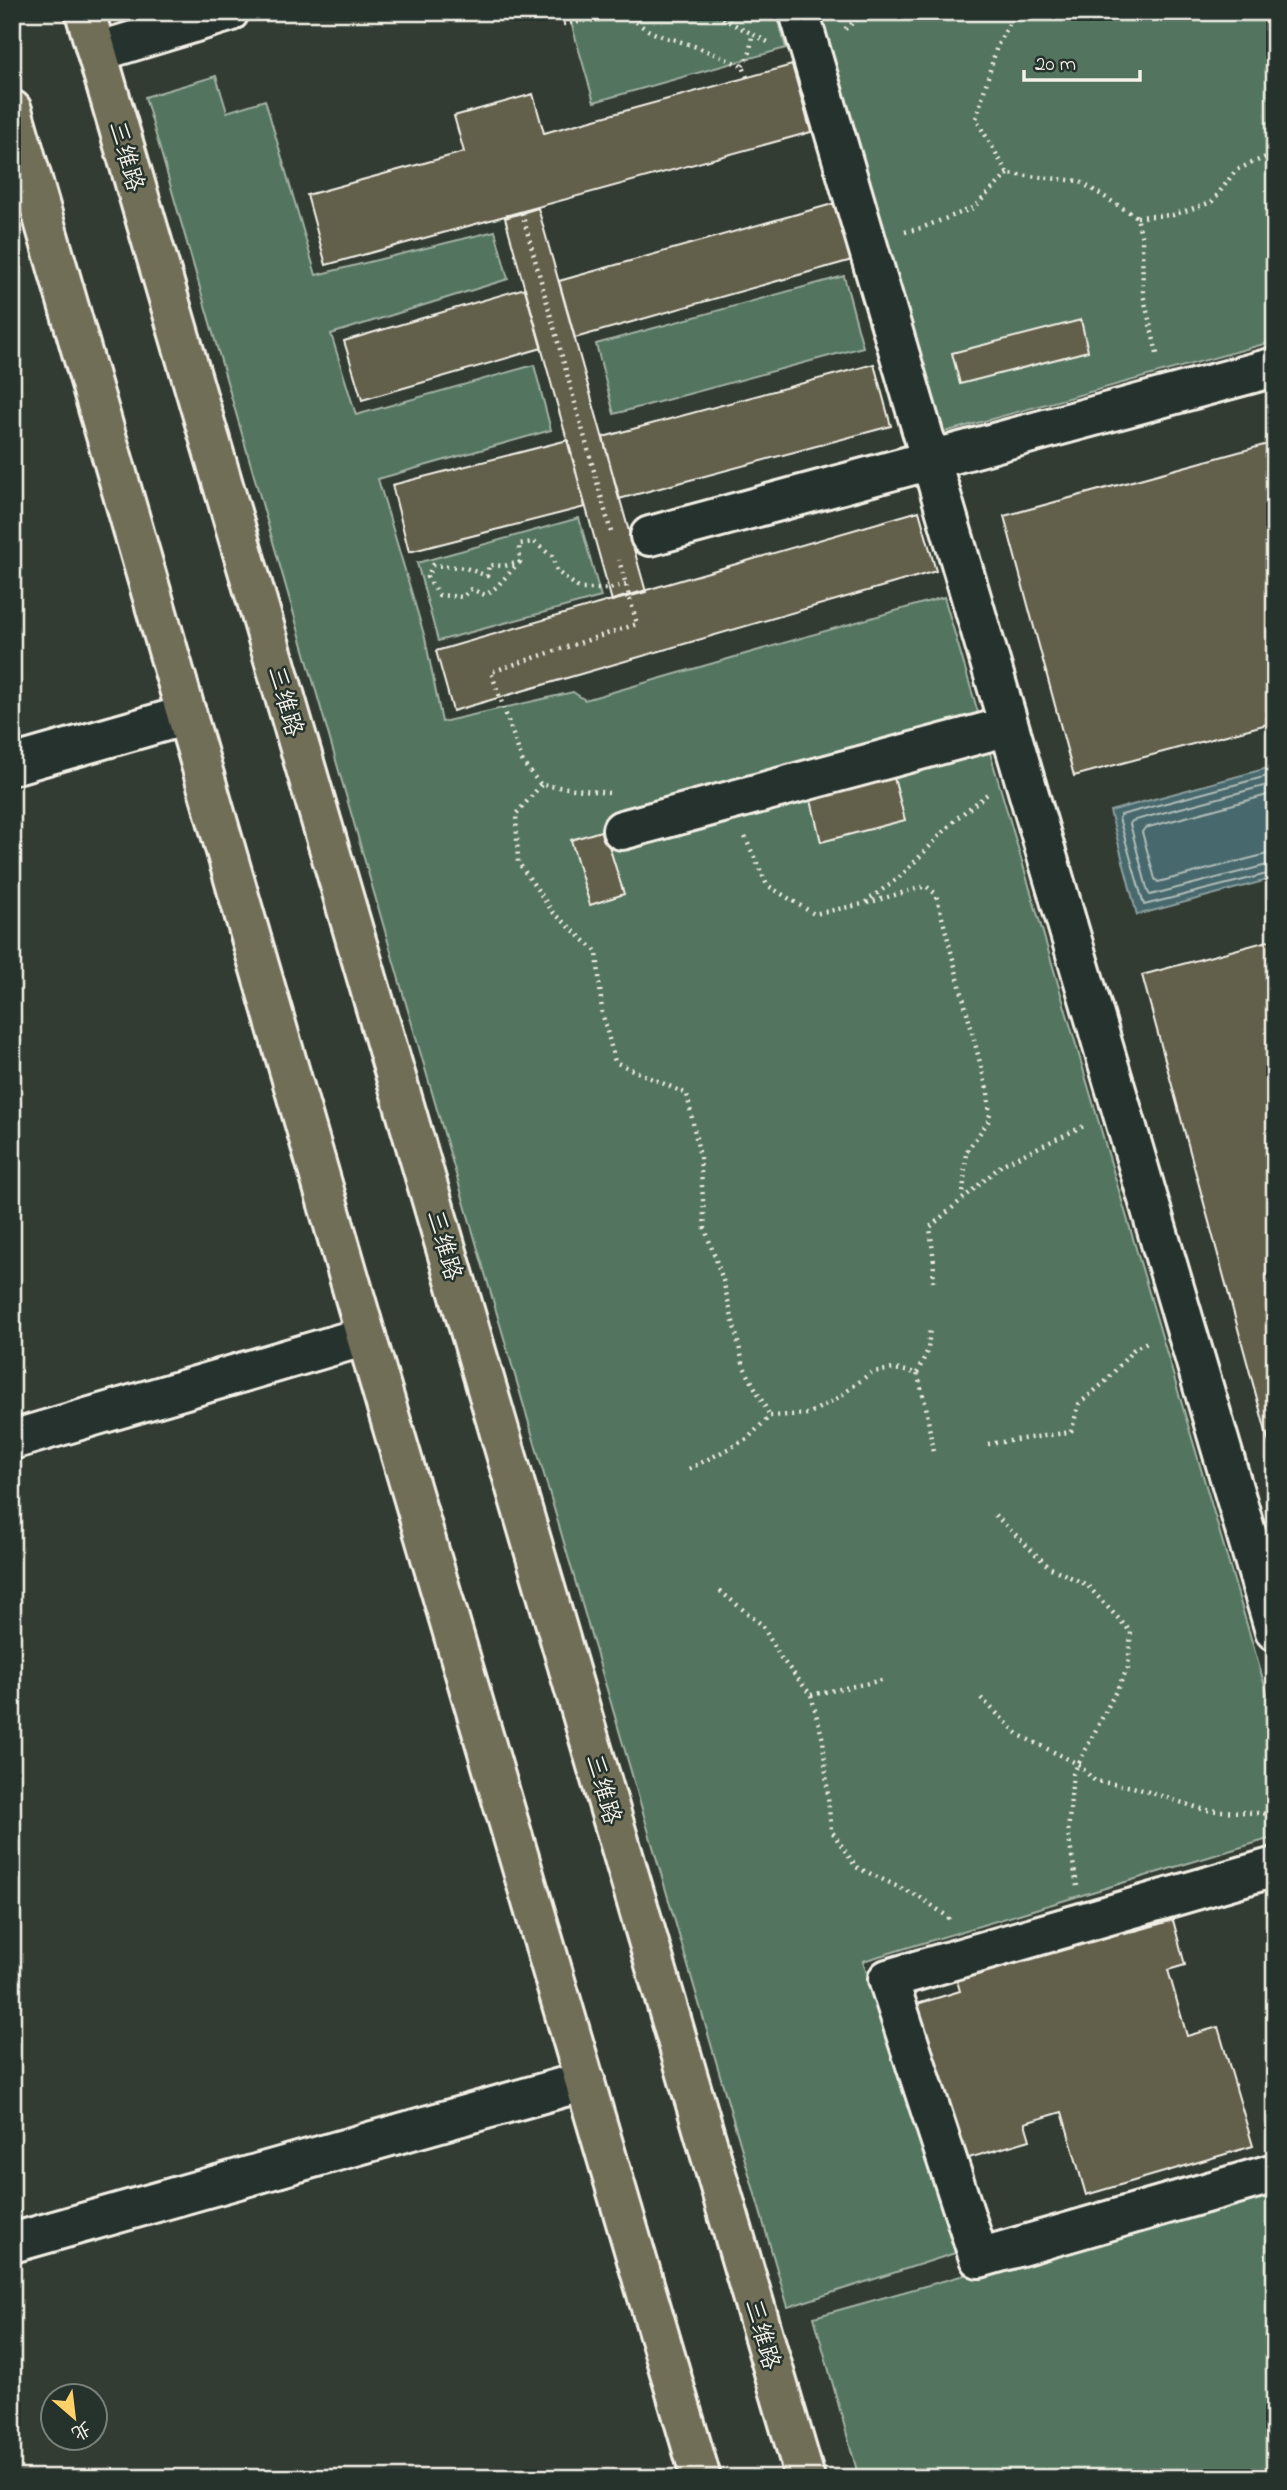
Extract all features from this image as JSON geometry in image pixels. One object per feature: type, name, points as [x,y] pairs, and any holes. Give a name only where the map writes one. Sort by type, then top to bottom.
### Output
[{"type":"main road","name":"三维路","points":[[85,12],[805,2478]]},
{"type":"main road","points":[[13,118],[701,2478]]},
{"type":"street","points":[[97,52],[229,12]]},
{"type":"street","points":[[804,27],[1275,1631]]},
{"type":"street","points":[[632,540],[1275,367]]},
{"type":"street","points":[[12,765],[187,715]]},
{"type":"street","points":[[636,826],[1009,726]]},
{"type":"street","points":[[12,1440],[366,1336]]},
{"type":"street","points":[[1275,1867],[888,1979],[979,2258],[1275,2174]]},
{"type":"street","points":[[12,2243],[584,2081]]},
{"type":"path","points":[[580,22],[583,12]]},
{"type":"path","points":[[563,24],[601,19],[624,12],[641,27],[661,38],[685,43],[743,66]]},
{"type":"path","points":[[710,12],[767,42],[804,27]]},
{"type":"path","points":[[1008,174],[976,119],[997,46],[1016,12]]},
{"type":"path","points":[[747,77],[743,66],[750,51],[752,35]]},
{"type":"path","points":[[867,240],[921,228],[973,208],[1008,174],[1079,181],[1137,217],[1172,215],[1212,202],[1236,170],[1275,153]]},
{"type":"path","points":[[522,213],[632,540]]},
{"type":"path","points":[[1137,217],[1142,239],[1143,294],[1166,397]]},
{"type":"path","points":[[520,562],[504,566],[489,565],[487,576],[466,568],[433,565],[427,577],[439,595],[463,597],[471,589],[485,595],[498,588],[506,574],[520,562],[520,544],[534,542],[552,556],[558,571],[580,589],[609,589],[626,584]]},
{"type":"path","points":[[618,558],[637,624],[491,672],[523,762],[541,785],[628,795],[636,826]]},
{"type":"path","points":[[863,904],[902,875],[957,818],[1021,769]]},
{"type":"path","points":[[541,785],[516,814],[518,862],[553,912],[597,952],[602,1012],[615,1062],[687,1094],[700,1157],[705,1229],[723,1280],[744,1367],[770,1416]]},
{"type":"path","points":[[736,799],[738,824],[768,885],[814,914],[863,904],[926,886],[936,894],[988,1093],[990,1119],[966,1152],[963,1196]]},
{"type":"path","points":[[933,1282],[930,1227],[963,1196],[1003,1164],[1121,1107]]},
{"type":"path","points":[[988,1444],[1071,1432],[1079,1404],[1105,1382],[1134,1349],[1184,1324]]},
{"type":"path","points":[[930,1328],[928,1350],[917,1373],[933,1453]]},
{"type":"path","points":[[689,1469],[747,1439],[770,1416],[808,1414],[839,1397],[872,1372],[894,1368],[917,1373]]},
{"type":"path","points":[[995,1515],[1049,1567],[1087,1585],[1131,1632],[1128,1668],[1073,1774],[1068,1833],[1085,1922]]},
{"type":"path","points":[[720,1591],[762,1625],[781,1658],[811,1695],[822,1740],[831,1830],[856,1867],[920,1898],[948,1917],[965,1957]]},
{"type":"path","points":[[811,1695],[883,1679]]},
{"type":"path","points":[[981,1698],[1020,1735],[1078,1764],[1095,1781],[1133,1787],[1205,1810],[1275,1814]]},
{"type":"green space","points":[[568,12],[776,12],[786,48],[594,102]]},
{"type":"green space","points":[[819,12],[1275,12],[1275,341],[941,433]]},
{"type":"green space","points":[[216,76],[227,112],[265,100],[316,275],[495,231],[508,279],[331,334],[356,415],[534,365],[551,430],[378,479],[425,638],[442,722],[573,692],[585,700],[944,597],[1275,1720],[1275,1837],[863,1961],[955,2253],[788,2307],[402,990],[145,97]]},
{"type":"green space","points":[[844,276],[863,347],[614,414],[596,344]]},
{"type":"green space","points":[[579,518],[601,597],[438,641],[417,563]]},
{"type":"green space","points":[[1275,2188],[1275,2478],[859,2478],[814,2317]]},
{"type":"water","points":[[1275,766],[1275,878],[1137,915],[1110,811]]},
{"type":"building","points":[[792,65],[811,132],[326,265],[307,195],[464,152],[454,116],[533,94],[544,133]]},
{"type":"building","points":[[836,203],[852,260],[575,338],[559,281]]},
{"type":"building","points":[[538,208],[646,592],[612,601],[505,218]]},
{"type":"building","points":[[525,288],[542,348],[362,400],[344,341]]},
{"type":"building","points":[[1081,320],[1088,351],[960,384],[952,353]]},
{"type":"building","points":[[874,364],[891,426],[619,499],[603,437]]},
{"type":"building","points":[[568,440],[585,507],[409,552],[392,485]]},
{"type":"building","points":[[1275,442],[1275,722],[1074,776],[1004,516]]},
{"type":"building","points":[[919,511],[936,571],[453,711],[436,651]]},
{"type":"building","points":[[893,774],[905,820],[821,842],[810,796]]},
{"type":"building","points":[[604,830],[624,894],[590,905],[571,840]]},
{"type":"building","points":[[1275,939],[1275,1465],[1142,975]]},
{"type":"building","points":[[1120,1919],[1125,1934],[1173,1920],[1185,1965],[1168,1970],[1187,2036],[1218,2027],[1253,2146],[1086,2195],[1062,2112],[1025,2123],[1030,2140],[962,2160],[917,2004],[960,1991],[953,1967]]}]
